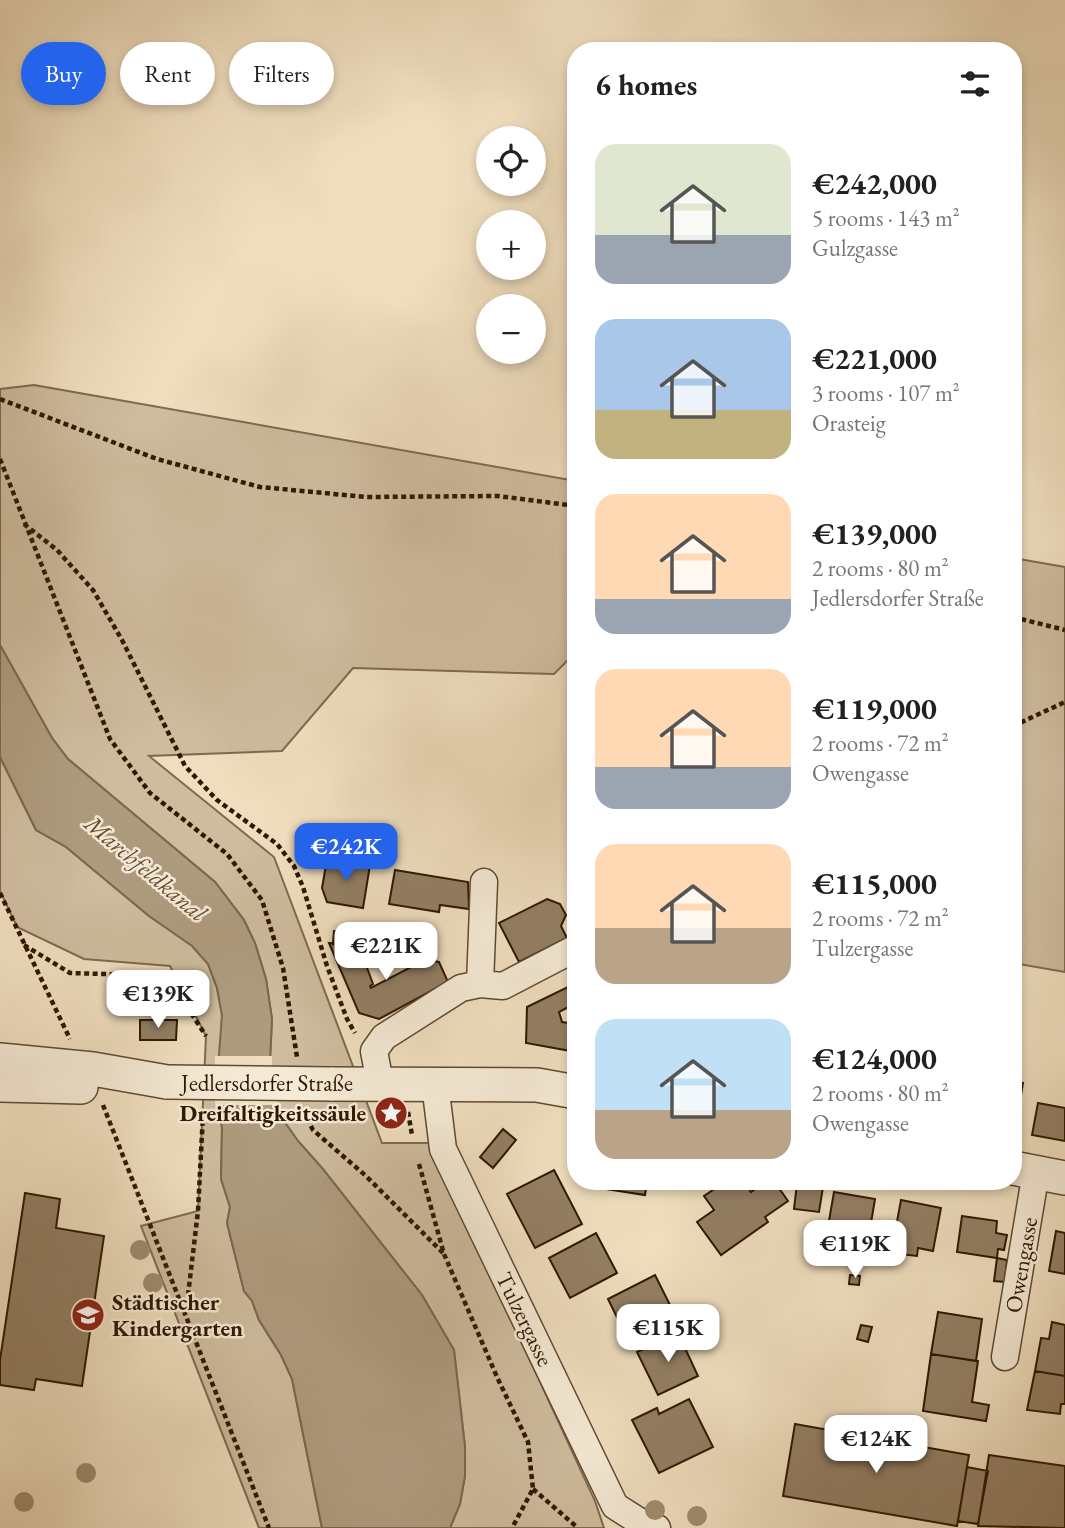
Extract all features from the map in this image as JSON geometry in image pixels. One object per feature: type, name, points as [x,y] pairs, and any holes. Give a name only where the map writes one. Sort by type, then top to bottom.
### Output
[{"type":"street","points":[[480,984],[484,882]]},
{"type":"street","points":[[377,1067],[384,1037],[461,988],[480,984],[503,986],[567,953]]},
{"type":"street","name":"Jedlersdorfer Straße","points":[[0,1060],[89,1078]]},
{"type":"street","name":"Jedlersdorfer Straße","points":[[0,1085],[89,1078],[331,1084],[377,1067],[435,1084],[537,1085],[567,1090]]},
{"type":"street","name":"Tulzergasse","points":[[435,1084],[443,1150],[615,1506],[636,1520],[657,1528]]},
{"type":"street","name":"Owengasse","points":[[1005,1357],[1038,1173]]},
{"type":"path","points":[[0,399],[156,459],[260,487],[366,497],[498,496],[567,505]]},
{"type":"path","points":[[0,459],[110,739],[150,793],[227,854],[262,900],[283,968],[297,1059]]},
{"type":"path","points":[[24,524],[57,550],[93,590],[122,640],[185,766],[217,800],[277,844],[294,866],[347,1019],[377,1067]]},
{"type":"path","points":[[1022,619],[1065,629]]},
{"type":"path","points":[[1022,722],[1065,702]]},
{"type":"path","points":[[0,892],[105,1110],[269,1528]]},
{"type":"path","points":[[24,945],[70,972],[167,976],[206,1036]]},
{"type":"path","points":[[302,1099],[303,1113],[313,1130],[366,1175],[444,1254]]},
{"type":"path","points":[[186,1313],[198,1211],[203,1115]]},
{"type":"path","points":[[416,1154],[444,1254],[528,1442],[533,1489],[513,1528]]},
{"type":"path","points":[[533,1489],[578,1528]]},
{"type":"shaded area","points":[[34,385],[567,479],[567,661],[554,674],[353,668],[282,751],[149,756],[274,857],[382,1143],[430,1143],[595,1501],[604,1528],[450,1528],[460,1504],[465,1476],[465,1447],[454,1350],[422,1295],[276,1110],[269,1082],[272,1019],[266,979],[255,943],[244,920],[215,882],[68,759],[52,738],[0,645],[0,389]]},
{"type":"shaded area","points":[[1022,560],[1065,567],[1065,972],[1022,965]]},
{"type":"shaded area","points":[[0,757],[36,830],[66,847],[149,916],[193,946],[208,964],[217,988],[222,1015],[219,1109],[222,1128],[221,1179],[230,1207],[227,1223],[244,1291],[252,1301],[259,1320],[281,1355],[292,1379],[322,1528],[259,1528],[141,1226],[198,1211],[206,1036],[170,966],[84,959],[17,927],[0,891]]},
{"type":"water","name":"Marchfeldkanal","points":[[0,645],[52,738],[68,759],[215,882],[244,920],[255,943],[266,979],[272,1019],[269,1082],[276,1110],[422,1295],[454,1350],[465,1447],[465,1476],[460,1504],[450,1528],[322,1528],[292,1379],[281,1355],[259,1320],[252,1301],[244,1291],[227,1223],[230,1207],[221,1179],[219,1055],[222,1015],[217,988],[208,964],[192,946],[149,916],[66,847],[36,830],[0,757]]},
{"type":"pier","points":[[215,1056],[272,1056],[272,1082],[279,1105],[215,1105]]},
{"type":"building","points":[[327,859],[370,865],[363,908],[327,902],[322,888]]},
{"type":"building","points":[[395,870],[468,882],[469,909],[440,905],[439,912],[389,904]]},
{"type":"building","points":[[547,899],[560,904],[566,915],[561,926],[567,938],[519,962],[499,923]]},
{"type":"building","points":[[334,931],[344,932],[343,945],[333,944]]},
{"type":"building","points":[[329,943],[355,945],[356,950],[360,949],[373,984],[371,988],[415,965],[416,958],[439,962],[448,982],[379,1019],[359,1013]]},
{"type":"building","points":[[567,987],[567,1008],[559,1012],[562,1022],[567,1023],[567,1050],[526,1043],[527,1007]]},
{"type":"building","points":[[140,1020],[177,1020],[176,1040],[140,1040]]},
{"type":"building","points":[[1038,1103],[1065,1108],[1065,1141],[1032,1135]]},
{"type":"building","points":[[503,1129],[516,1140],[493,1168],[480,1157]]},
{"type":"building","points":[[554,1170],[582,1224],[535,1248],[507,1194]]},
{"type":"building","points":[[612,1190],[646,1190],[645,1195]]},
{"type":"building","points":[[713,1190],[780,1190],[788,1201],[765,1217],[768,1222],[721,1255],[697,1222],[714,1210],[704,1196]]},
{"type":"building","points":[[796,1190],[823,1190],[819,1212],[794,1209]]},
{"type":"building","points":[[834,1192],[875,1199],[869,1235],[858,1233],[857,1243],[826,1238]]},
{"type":"building","points":[[25,1193],[60,1199],[56,1228],[104,1236],[82,1386],[36,1379],[34,1390],[0,1385],[0,1360]]},
{"type":"building","points":[[901,1200],[941,1208],[933,1251],[918,1248],[917,1256],[900,1254],[899,1245],[893,1243]]},
{"type":"building","points":[[962,1216],[997,1221],[996,1233],[1007,1235],[1004,1250],[998,1249],[997,1258],[957,1252]]},
{"type":"building","points":[[1056,1231],[1065,1233],[1065,1274],[1049,1271]]},
{"type":"building","points":[[596,1233],[617,1273],[570,1298],[549,1258]]},
{"type":"building","points":[[997,1258],[1007,1260],[1005,1282],[994,1281]]},
{"type":"building","points":[[655,1275],[675,1315],[627,1338],[608,1299]]},
{"type":"building","points":[[850,1275],[860,1276],[859,1285],[849,1284]]},
{"type":"building","points":[[938,1312],[982,1319],[976,1361],[931,1354]]},
{"type":"building","points":[[1052,1322],[1065,1325],[1065,1376],[1035,1371],[1041,1338],[1049,1339]]},
{"type":"building","points":[[861,1325],[872,1327],[868,1342],[857,1339]]},
{"type":"building","points":[[678,1333],[698,1376],[658,1395],[637,1352]]},
{"type":"building","points":[[931,1354],[978,1361],[972,1402],[989,1405],[986,1421],[923,1411]]},
{"type":"building","points":[[1035,1371],[1065,1376],[1065,1404],[1061,1404],[1060,1414],[1027,1410]]},
{"type":"building","points":[[689,1399],[713,1447],[659,1473],[632,1420],[657,1408],[659,1414]]},
{"type":"building","points":[[795,1424],[969,1455],[957,1526],[783,1496]]},
{"type":"building","points":[[989,1455],[1065,1466],[1065,1528],[978,1526]]},
{"type":"building","points":[[967,1467],[988,1471],[978,1524],[958,1521]]},
{"type":"place","name":"Dreifaltigkeitssäule","points":[[391,1113]]},
{"type":"place","name":"Städtischer Kindergarten","points":[[88,1315]]}]
